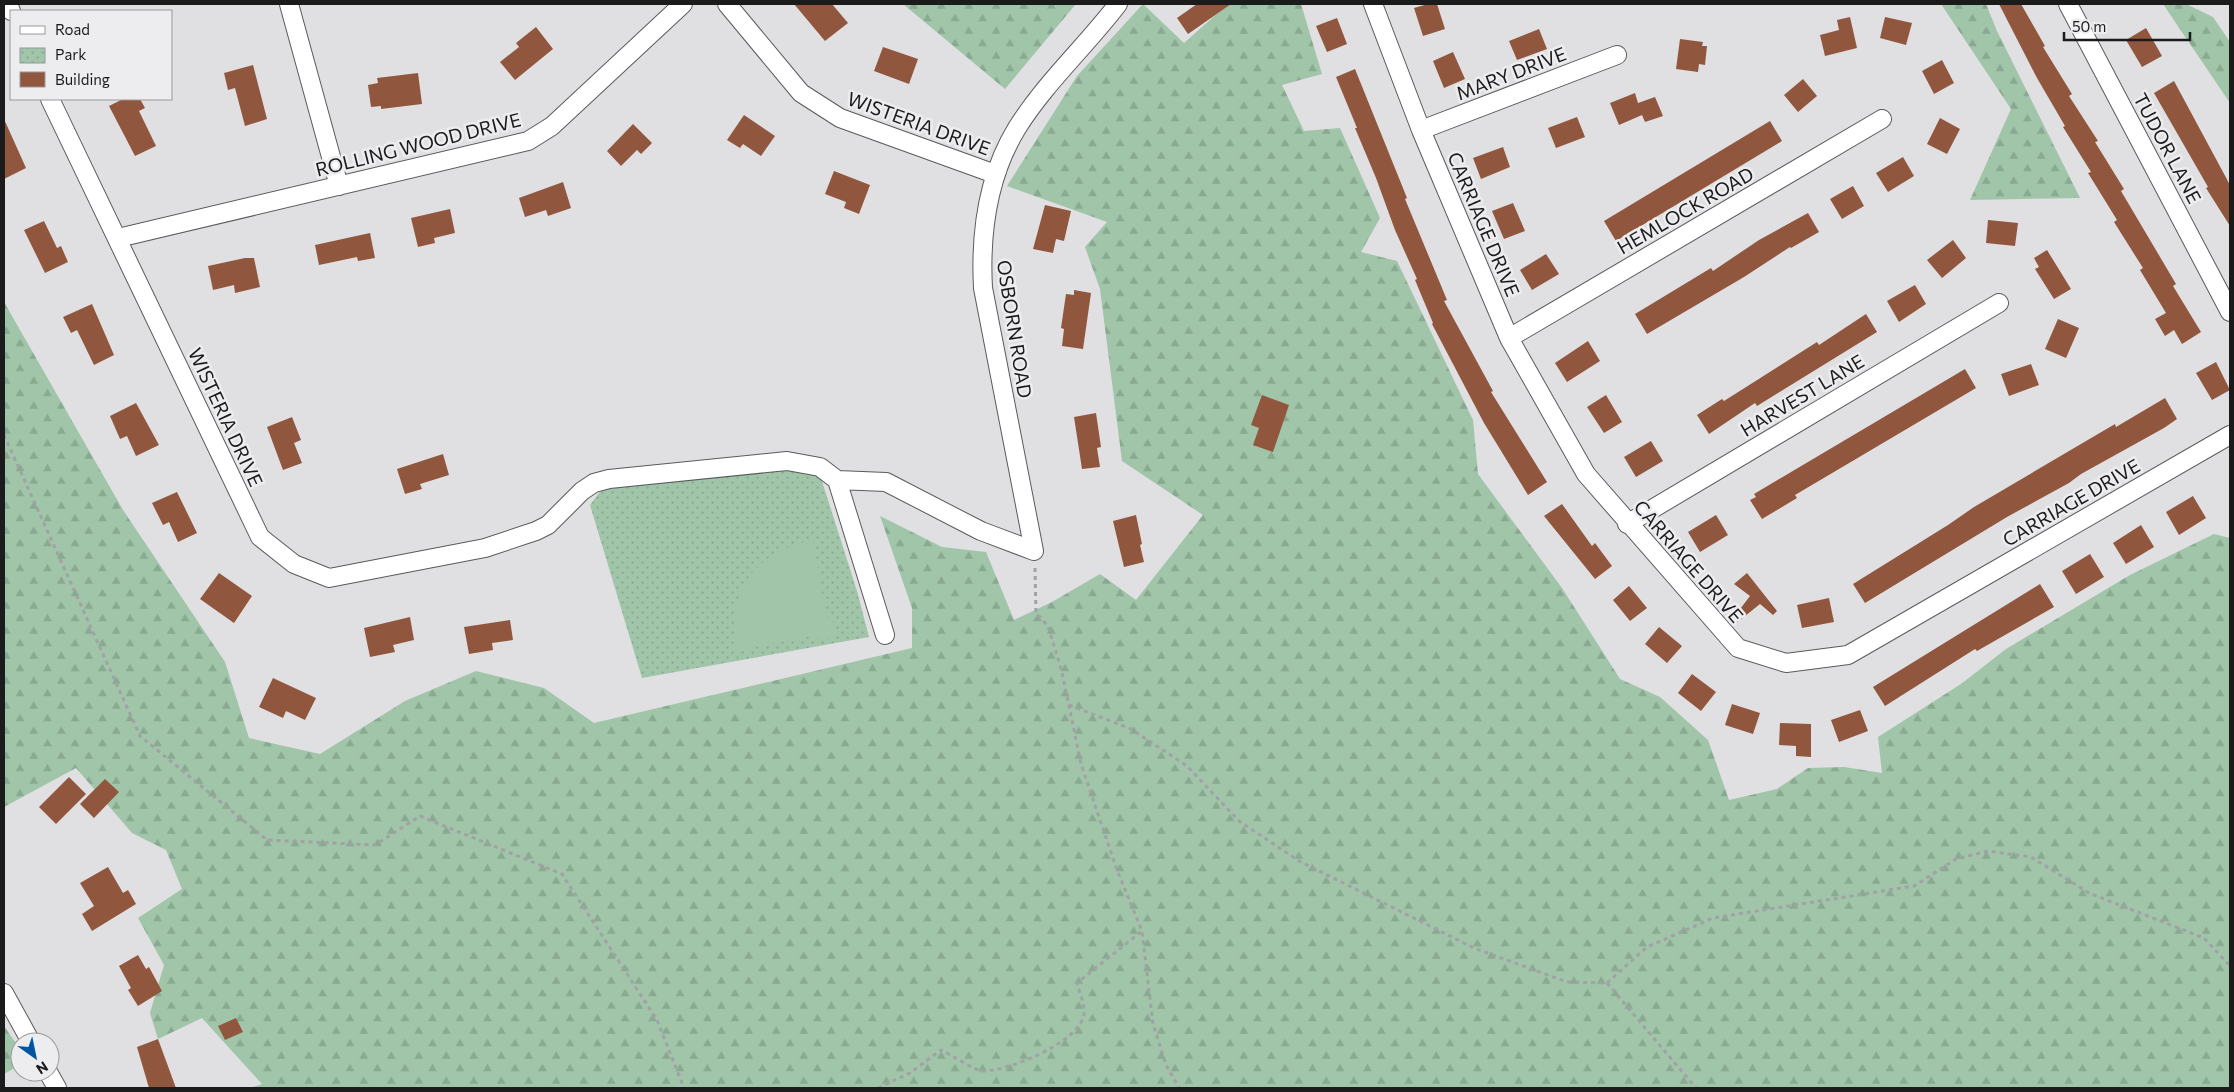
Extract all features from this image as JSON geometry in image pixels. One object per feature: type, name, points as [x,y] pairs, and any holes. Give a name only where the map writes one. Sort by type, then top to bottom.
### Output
[{"type":"street","points":[[289,4],[339,186]]},
{"type":"street","name":"ROLLING WOOD DRIVE","points":[[118,238],[528,141],[552,126],[683,4]]},
{"type":"street","name":"WISTERIA DRIVE","points":[[726,4],[801,93],[824,108],[840,118],[995,174]]},
{"type":"street","name":"OSBORN ROAD","points":[[1034,551],[983,288],[981,247],[986,209],[995,174],[1018,127],[1118,4]]},
{"type":"street","name":"CARRIAGE DRIVE","points":[[1373,4],[1421,130],[1509,338],[1586,474],[1627,524],[1738,648],[1786,663],[1848,655],[2230,434]]},
{"type":"street","name":"TUDOR LANE","points":[[2068,4],[2230,312]]},
{"type":"street","name":"MARY DRIVE","points":[[1421,130],[1617,55]]},
{"type":"street","name":"WISTERIA DRIVE","points":[[50,100],[260,537],[294,564],[329,578],[484,548],[548,525],[582,491],[594,483],[609,479],[787,460],[820,466],[837,480]]},
{"type":"street","name":"HEMLOCK ROAD","points":[[1509,338],[1882,119]]},
{"type":"street","name":"HARVEST LANE","points":[[1627,524],[1999,302]]},
{"type":"street","points":[[886,635],[837,480],[886,482],[981,531],[1034,551]]},
{"type":"street","points":[[4,993],[25,1032]]},
{"type":"path","points":[[4,435],[140,736],[267,840],[375,845],[420,816],[562,874],[657,1020],[684,1088]]},
{"type":"path","points":[[1034,551],[1036,613],[1048,626],[1082,764],[1117,870],[1142,931],[1153,1024],[1166,1065],[1179,1088]]},
{"type":"path","points":[[1069,705],[1131,728],[1187,766],[1239,821],[1299,861],[1474,948],[1567,982],[1607,983],[1647,947],[1713,918],[1914,886],[1956,859],[1988,850],[2031,857],[2088,893],[2204,938],[2230,966]]},
{"type":"path","points":[[878,1088],[910,1074],[941,1050],[980,1071],[1007,1068],[1032,1060],[1080,1026],[1084,1013],[1078,983],[1142,931]]},
{"type":"path","points":[[1607,983],[1696,1088]]},
{"type":"green space","points":[[903,4],[1076,4],[1005,89]]},
{"type":"green space","points":[[1143,4],[1184,43],[1228,4],[1301,4],[1322,74],[1282,85],[1304,131],[1340,128],[1380,218],[1361,252],[1397,261],[1473,420],[1478,474],[1562,588],[1620,679],[1660,697],[1708,740],[1729,800],[1777,789],[1808,768],[1844,767],[1882,773],[1878,737],[1961,684],[2006,649],[2130,575],[2214,534],[2230,538],[2230,1088],[250,1088],[262,1084],[202,1018],[158,1039],[150,1013],[164,965],[138,918],[182,889],[166,850],[132,833],[76,768],[4,807],[4,302],[123,510],[225,662],[249,738],[320,754],[405,701],[476,671],[544,688],[594,723],[912,648],[912,608],[880,516],[942,547],[986,552],[1014,620],[1052,602],[1100,574],[1136,600],[1203,515],[1122,461],[1100,289],[1085,247],[1107,222],[1007,186],[1077,76]]},
{"type":"green space","points":[[1941,4],[1986,4],[1997,31],[2080,198],[1970,200],[2011,109]]},
{"type":"green space","points":[[2163,4],[2186,4],[2213,17],[2230,42],[2230,103]]},
{"type":"green space","points":[[804,467],[820,475],[857,591],[869,637],[642,678],[590,505],[599,493],[614,484]]},
{"type":"green space","points":[[813,540],[826,615],[835,624],[835,633],[825,639],[812,636],[736,651],[734,629],[736,610],[740,593],[749,578],[760,565],[775,554],[792,546]]},
{"type":"green space","points":[[4,1026],[10,1035],[10,1071],[4,1074]]},
{"type":"building","points":[[794,4],[832,4],[848,23],[825,41]]},
{"type":"building","points":[[1197,4],[1231,4],[1188,34],[1177,18]]},
{"type":"building","points":[[1428,4],[1437,4],[1445,29],[1423,36],[1414,8]]},
{"type":"building","points":[[1999,4],[2021,4],[2045,46],[2043,47],[2072,94],[2069,96],[2098,141],[2095,142],[2124,189],[2121,191],[2176,284],[2173,286],[2201,332],[2182,344],[2174,330],[2165,336],[2155,319],[2166,313],[2140,270],[2143,268],[2114,222],[2117,220],[2088,173],[2091,172],[2063,127],[2065,126],[2037,78]]},
{"type":"building","points":[[1850,17],[1857,48],[1825,56],[1820,35],[1839,30],[1837,20]]},
{"type":"building","points":[[1885,17],[1912,23],[1906,45],[1880,38]]},
{"type":"building","points":[[1337,18],[1347,44],[1327,52],[1316,26]]},
{"type":"building","points":[[536,27],[553,49],[515,80],[500,62],[519,47],[516,43]]},
{"type":"building","points":[[2146,28],[2162,56],[2142,67],[2126,40]]},
{"type":"building","points":[[1539,29],[1547,49],[1517,60],[1509,41]]},
{"type":"building","points":[[1680,39],[1703,42],[1702,46],[1707,46],[1705,65],[1699,64],[1698,72],[1676,69]]},
{"type":"building","points":[[883,47],[918,59],[909,84],[874,71]]},
{"type":"building","points":[[1453,52],[1465,79],[1444,88],[1433,61]]},
{"type":"building","points":[[1942,60],[1954,83],[1934,94],[1922,71]]},
{"type":"building","points":[[253,65],[267,119],[245,126],[235,88],[228,90],[224,73]]},
{"type":"building","points":[[1355,69],[1407,198],[1405,199],[1447,300],[1444,301],[1493,391],[1491,392],[1547,482],[1528,495],[1484,423],[1432,324],[1415,280],[1417,279],[1395,230],[1336,77]]},
{"type":"building","points":[[418,73],[422,104],[381,109],[381,106],[371,107],[368,85],[378,83],[377,78]]},
{"type":"building","points":[[1803,79],[1817,96],[1798,112],[1784,95]]},
{"type":"building","points":[[2174,81],[2230,185],[2230,226],[2206,188],[2208,187],[2154,93]]},
{"type":"building","points":[[1635,93],[1638,103],[1655,97],[1663,116],[1645,122],[1642,115],[1619,125],[1610,103]]},
{"type":"building","points":[[121,100],[141,100],[145,108],[139,111],[156,146],[135,156],[109,106]]},
{"type":"building","points":[[744,115],[775,136],[761,156],[743,144],[740,148],[727,140]]},
{"type":"building","points":[[1577,117],[1585,137],[1556,148],[1548,128]]},
{"type":"building","points":[[1940,118],[1960,129],[1947,154],[1927,144]]},
{"type":"building","points":[[4,119],[26,168],[4,179]]},
{"type":"building","points":[[1770,121],[1782,141],[1616,241],[1604,221]]},
{"type":"building","points":[[633,124],[652,143],[641,154],[637,150],[621,166],[607,151]]},
{"type":"building","points":[[1503,147],[1510,167],[1481,179],[1473,158]]},
{"type":"building","points":[[1903,157],[1914,176],[1888,192],[1876,173]]},
{"type":"building","points":[[834,171],[870,185],[859,214],[844,208],[846,202],[825,194]]},
{"type":"building","points":[[563,182],[571,208],[548,216],[546,210],[525,217],[519,198]]},
{"type":"building","points":[[1853,186],[1864,206],[1842,219],[1830,199]]},
{"type":"building","points":[[1513,203],[1525,231],[1504,239],[1492,211]]},
{"type":"building","points":[[1045,205],[1071,211],[1064,241],[1056,239],[1053,253],[1033,249]]},
{"type":"building","points":[[450,209],[455,233],[434,238],[435,243],[418,247],[411,218]]},
{"type":"building","points":[[1808,213],[1819,232],[1790,247],[1744,277],[1647,334],[1635,314],[1711,268],[1713,271],[1759,240]]},
{"type":"building","points":[[1988,220],[2018,223],[2015,246],[1986,243]]},
{"type":"building","points":[[44,221],[57,248],[61,246],[68,262],[45,273],[24,230]]},
{"type":"building","points":[[370,233],[375,258],[358,261],[357,257],[319,265],[315,245]]},
{"type":"building","points":[[1953,240],[1966,258],[1942,278],[1927,260]]},
{"type":"building","points":[[2047,250],[2071,289],[2054,299],[2035,269],[2039,267],[2034,258]]},
{"type":"building","points":[[1546,254],[1559,274],[1532,290],[1520,270]]},
{"type":"building","points":[[245,258],[254,258],[260,287],[235,293],[234,285],[213,290],[208,266]]},
{"type":"building","points":[[1915,285],[1926,304],[1899,322],[1887,301]]},
{"type":"building","points":[[1074,290],[1091,293],[1083,349],[1062,346],[1064,329],[1061,328],[1066,294],[1074,295]]},
{"type":"building","points":[[92,304],[114,355],[94,365],[77,330],[71,333],[63,317]]},
{"type":"building","points":[[1866,314],[1877,332],[1757,406],[1755,403],[1709,434],[1697,415],[1722,399],[1724,401],[1817,342],[1819,345]]},
{"type":"building","points":[[2058,319],[2079,328],[2066,358],[2045,349]]},
{"type":"building","points":[[1588,341],[1600,361],[1567,382],[1555,363]]},
{"type":"building","points":[[2216,362],[2230,390],[2212,400],[2196,373]]},
{"type":"building","points":[[2031,364],[2039,385],[2009,396],[2001,374]]},
{"type":"building","points":[[1965,369],[1976,388],[1795,495],[1797,498],[1762,519],[1750,500],[1756,497],[1754,494]]},
{"type":"building","points":[[1262,395],[1289,405],[1273,452],[1253,445],[1259,428],[1251,425]]},
{"type":"building","points":[[1606,395],[1622,422],[1604,433],[1587,407]]},
{"type":"building","points":[[2165,398],[2177,419],[2164,428],[2007,517],[1865,603],[1853,584],[1974,507],[2115,424],[2116,427]]},
{"type":"building","points":[[136,403],[159,445],[136,456],[127,436],[120,439],[110,416]]},
{"type":"building","points":[[1096,413],[1101,447],[1097,448],[1100,467],[1082,469],[1074,417]]},
{"type":"building","points":[[292,417],[301,440],[294,443],[302,463],[283,470],[267,427]]},
{"type":"building","points":[[1651,441],[1663,461],[1636,477],[1624,457]]},
{"type":"building","points":[[443,454],[449,475],[420,484],[422,489],[405,494],[397,469]]},
{"type":"building","points":[[177,492],[197,533],[178,542],[169,522],[163,525],[152,503]]},
{"type":"building","points":[[2193,496],[2206,518],[2179,535],[2166,512]]},
{"type":"building","points":[[1562,504],[1592,546],[1595,543],[1612,566],[1595,579],[1544,516]]},
{"type":"building","points":[[1136,515],[1144,562],[1124,567],[1113,521]]},
{"type":"building","points":[[1716,515],[1728,535],[1700,552],[1688,532]]},
{"type":"building","points":[[2141,525],[2154,547],[2126,564],[2113,543]]},
{"type":"building","points":[[2090,554],[2104,577],[2076,594],[2062,571]]},
{"type":"building","points":[[219,573],[252,596],[234,623],[200,599]]},
{"type":"building","points":[[1747,573],[1777,611],[1773,615],[1760,604],[1734,625],[1731,621],[1750,596],[1734,584]]},
{"type":"building","points":[[2040,584],[2054,607],[1977,651],[1975,649],[1885,706],[1873,687]]},
{"type":"building","points":[[1629,586],[1647,608],[1630,621],[1613,600]]},
{"type":"building","points":[[1829,598],[1834,622],[1802,628],[1797,605]]},
{"type":"building","points":[[410,617],[414,640],[393,645],[395,652],[370,657],[364,628]]},
{"type":"building","points":[[510,620],[513,640],[492,643],[493,650],[469,654],[464,627]]},
{"type":"building","points":[[1659,627],[1682,646],[1667,663],[1645,644]]},
{"type":"building","points":[[1692,674],[1716,692],[1701,711],[1678,693]]},
{"type":"building","points":[[273,678],[316,698],[305,720],[286,711],[283,718],[259,707]]},
{"type":"building","points":[[1732,704],[1760,713],[1753,734],[1725,725]]},
{"type":"building","points":[[1860,710],[1868,731],[1839,742],[1831,720]]},
{"type":"building","points":[[1780,723],[1811,724],[1811,757],[1796,756],[1796,746],[1779,745]]},
{"type":"building","points":[[69,777],[86,794],[56,824],[39,807]]},
{"type":"building","points":[[105,779],[119,792],[94,818],[80,804]]},
{"type":"building","points":[[108,867],[123,893],[128,890],[136,904],[92,931],[82,914],[94,906],[80,883]]},
{"type":"building","points":[[138,955],[146,969],[149,967],[162,991],[138,1006],[128,990],[131,988],[119,966]]},
{"type":"building","points":[[236,1018],[243,1032],[225,1040],[218,1026]]},
{"type":"building","points":[[158,1039],[176,1088],[149,1088],[137,1047]]}]
